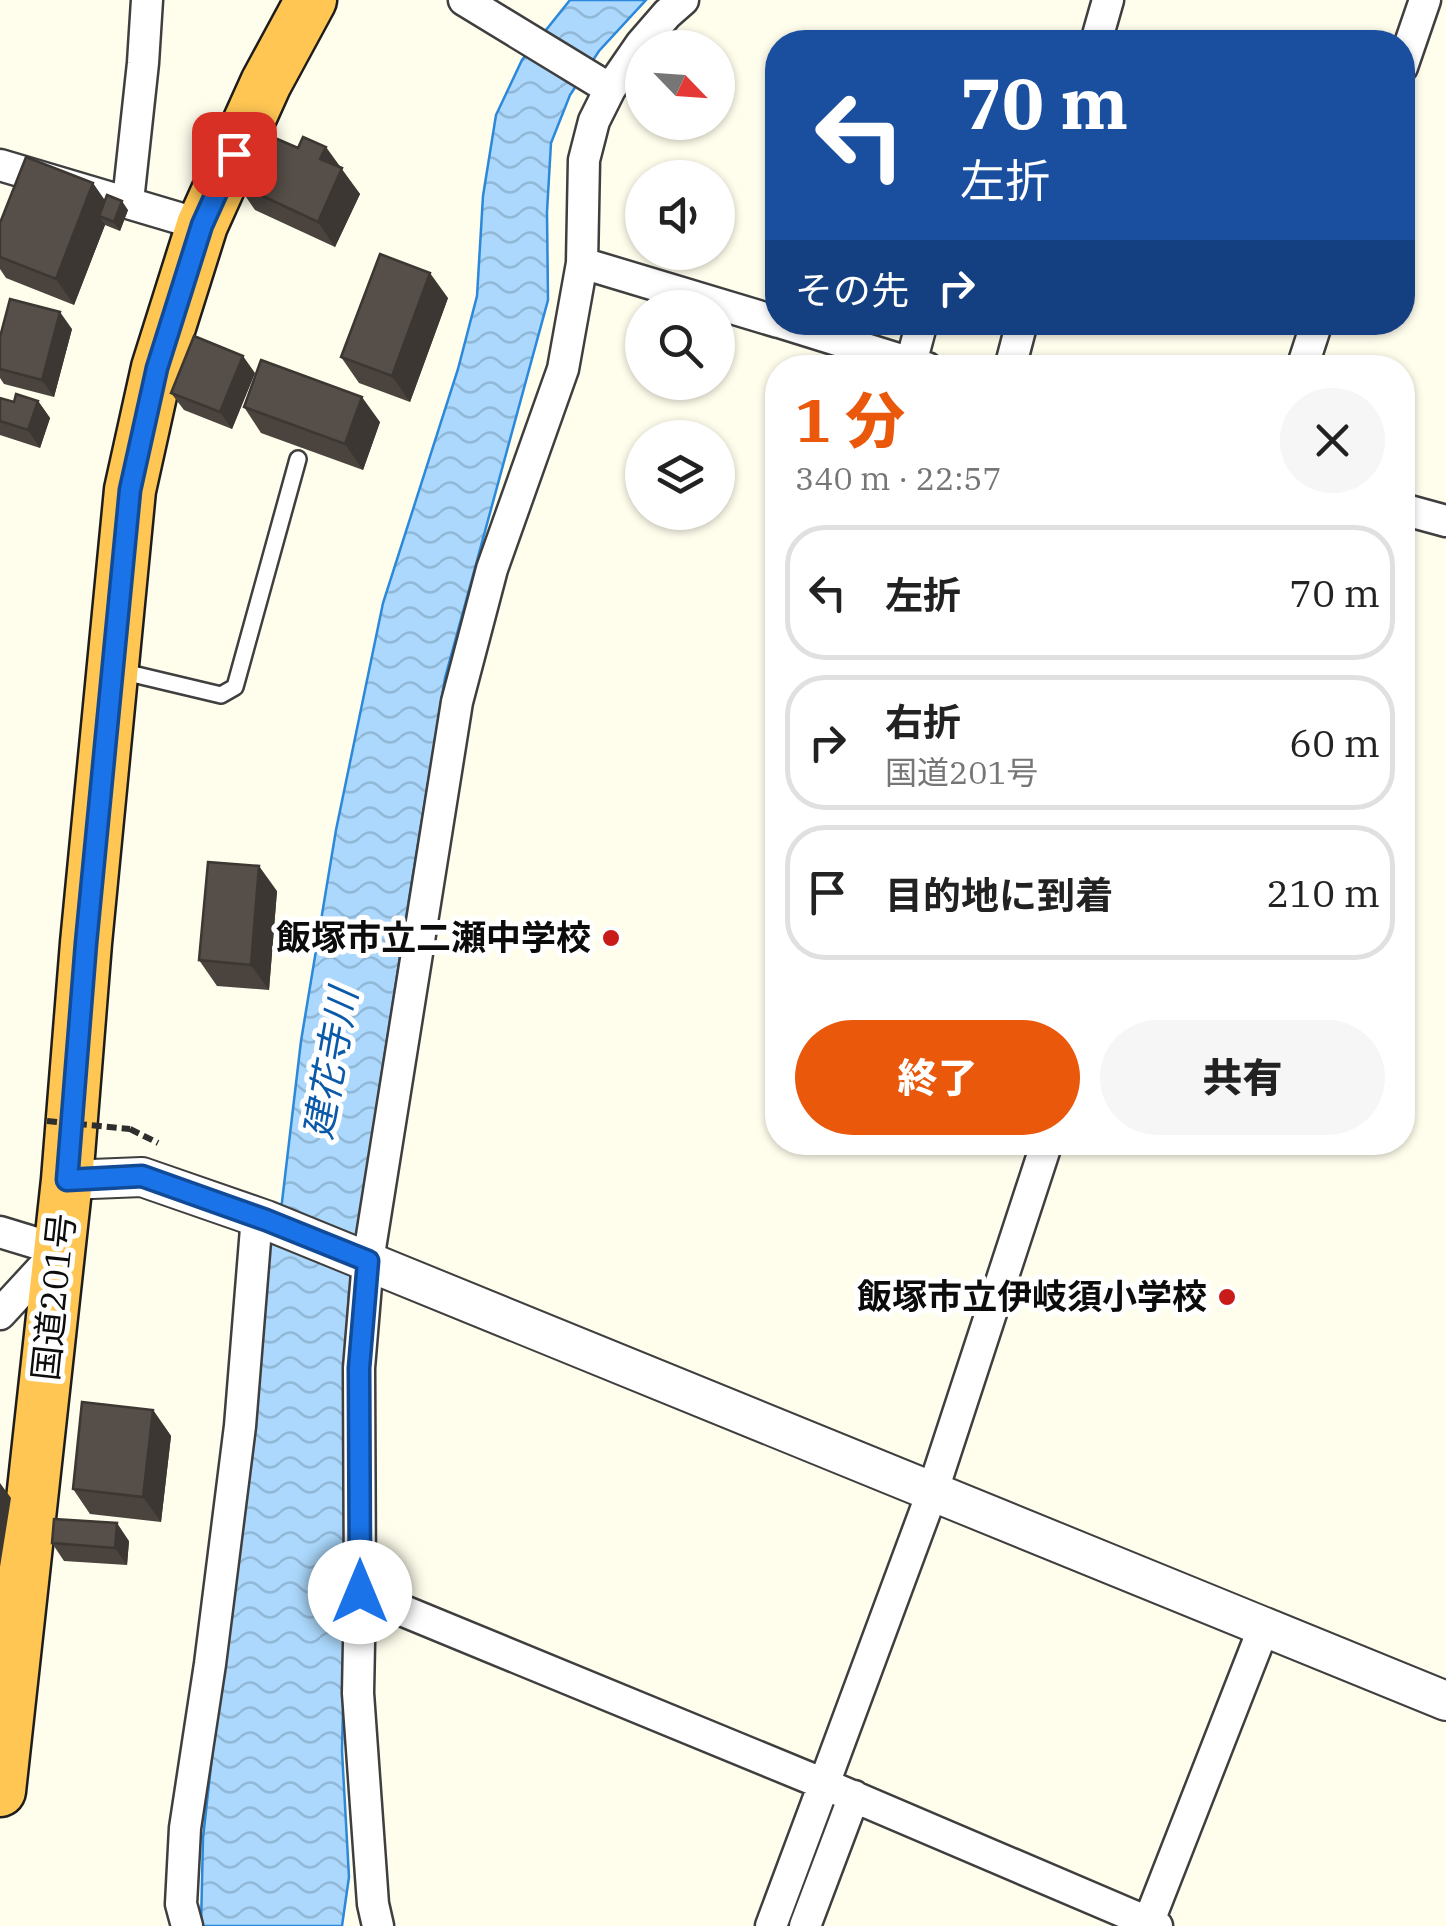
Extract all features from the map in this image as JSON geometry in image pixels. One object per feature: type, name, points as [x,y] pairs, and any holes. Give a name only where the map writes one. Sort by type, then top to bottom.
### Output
[{"type":"highway","name":"国道201号","points":[[0,1791],[67,1180],[130,490],[157,368],[202,225],[266,83],[311,0]]},
{"type":"street","points":[[128,202],[147,0]]},
{"type":"street","points":[[464,0],[600,82]]},
{"type":"street","points":[[378,1926],[373,1904],[358,1693],[359,1368],[364,1259],[457,702],[492,569],[563,369],[582,263],[584,160],[600,82],[684,0]]},
{"type":"street","points":[[1099,30],[1108,0]]},
{"type":"street","points":[[1415,30],[1425,0]]},
{"type":"street","points":[[0,164],[202,225]]},
{"type":"street","points":[[582,263],[765,318]]},
{"type":"street","points":[[821,335],[886,355]]},
{"type":"street","points":[[1415,513],[1446,521]]},
{"type":"street","points":[[771,1926],[932,1493],[1043,1155]]},
{"type":"street","points":[[67,1180],[142,1176],[261,1218],[1446,1701]]},
{"type":"street","points":[[186,1926],[180,1904],[185,1828],[238,1446],[261,1218]]},
{"type":"street","points":[[0,1232],[59,1250],[0,1314]]},
{"type":"street","points":[[360,1592],[854,1796],[1151,1925],[1264,1627]]},
{"type":"street","points":[[805,1926],[854,1796]]},
{"type":"lane","points":[[113,669],[221,696],[235,687],[298,459]]},
{"type":"path","points":[[47,1121],[130,1129]]},
{"type":"water","name":"建花寺川","points":[[570,0],[646,0],[599,51],[570,95],[551,143],[548,300],[445,678],[410,893],[377,1104],[364,1222],[349,1293],[344,1377],[346,1589],[342,1751],[349,1877],[342,1926],[201,1926],[203,1838],[268,1250],[282,1202],[301,1041],[336,830],[383,603],[458,369],[477,296],[483,196],[496,115],[522,60]]},
{"type":"building","points":[[261,132],[298,148],[303,137],[326,147],[320,159],[342,168],[318,222],[237,184]]},
{"type":"building","points":[[26,157],[93,183],[56,279],[0,257],[0,223]]},
{"type":"building","points":[[107,195],[122,201],[114,222],[99,216]]},
{"type":"building","points":[[380,254],[430,273],[392,376],[341,357]]},
{"type":"building","points":[[10,299],[60,312],[42,380],[0,369],[0,337]]},
{"type":"building","points":[[194,336],[243,356],[220,412],[171,393]]},
{"type":"building","points":[[261,360],[362,397],[345,444],[244,407]]},
{"type":"building","points":[[16,394],[38,401],[28,430],[0,421],[0,398],[14,402]]},
{"type":"building","points":[[208,862],[259,866],[251,965],[199,960]]},
{"type":"building","points":[[82,1402],[153,1410],[143,1497],[73,1489]]},
{"type":"building","points":[[54,1519],[117,1523],[115,1548],[52,1543]]},
{"type":"place","name":"飯塚市立二瀬中学校","points":[[611,938]]},
{"type":"place","name":"飯塚市立伊岐須小学校","points":[[1227,1297]]},
{"type":"route","points":[[234,154],[202,225],[157,368],[130,490],[67,1180],[142,1176],[368,1261],[359,1368],[360,1592]]}]
